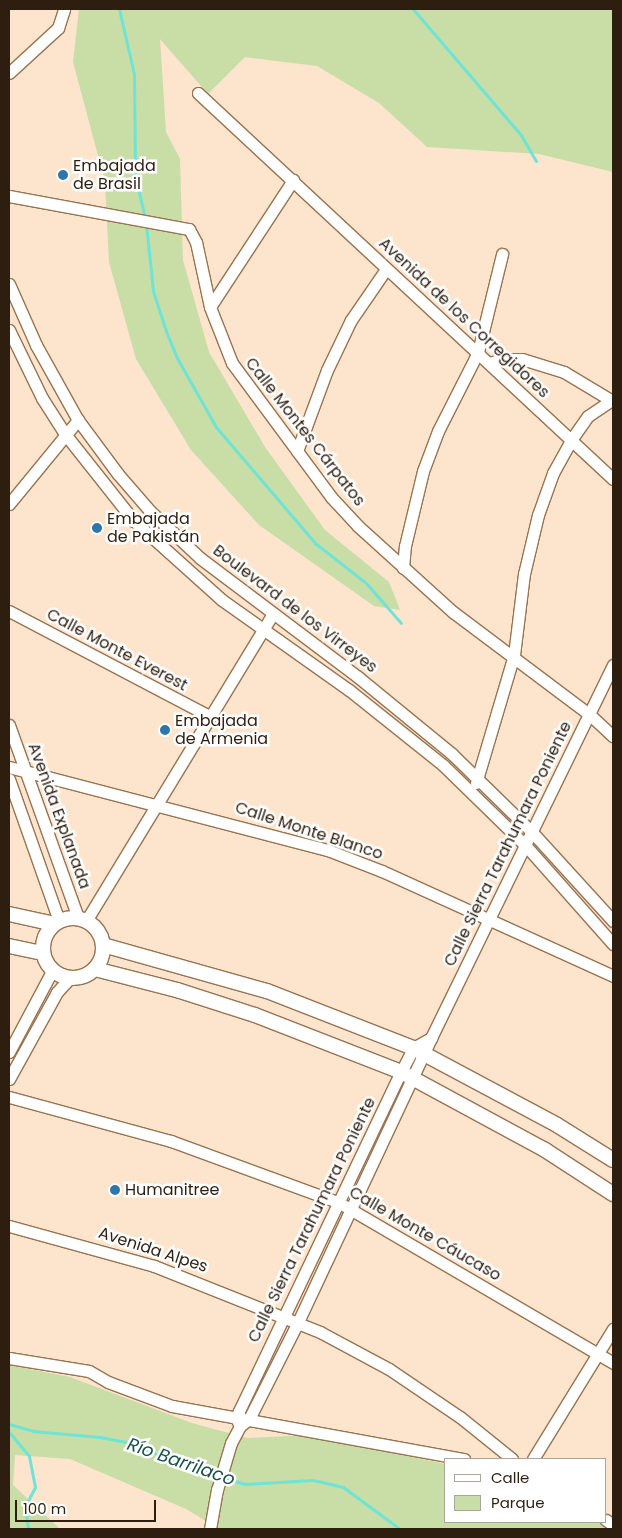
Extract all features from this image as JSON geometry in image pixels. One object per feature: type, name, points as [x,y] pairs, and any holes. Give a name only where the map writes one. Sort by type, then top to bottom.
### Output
[{"type":"main road","points":[[9,914],[56,922],[82,920],[98,931],[103,945],[95,969],[88,975],[69,978],[52,971],[43,954],[47,932],[56,922]]},
{"type":"main road","points":[[103,945],[267,991],[419,1052],[557,1125],[613,1160]]},
{"type":"main road","points":[[9,946],[43,954]]},
{"type":"main road","points":[[95,969],[177,990],[255,1015],[407,1075],[545,1150],[613,1194]]},
{"type":"street","points":[[9,73],[58,28],[64,9]]},
{"type":"street","name":"Avenida de los Corregidores","points":[[198,93],[613,479]]},
{"type":"street","points":[[210,308],[293,180]]},
{"type":"street","name":"Calle Montes Cárpatos","points":[[9,196],[100,214],[177,225],[189,230],[196,242],[210,308],[232,363],[297,451],[351,519],[453,612],[514,655],[589,714],[613,736]]},
{"type":"street","points":[[403,568],[405,546],[423,471],[438,431],[478,352],[502,254]]},
{"type":"street","points":[[297,451],[328,370],[351,320],[386,269]]},
{"type":"street","name":"Boulevard de los Virreyes","points":[[10,291],[36,345],[78,420],[118,474],[174,535],[273,614],[358,677],[478,778],[532,832],[613,921]]},
{"type":"street","name":"Boulevard de los Virreyes","points":[[9,330],[42,398],[65,434],[111,496],[155,542],[202,584],[263,631],[348,690],[443,765],[526,846],[613,944]]},
{"type":"street","points":[[472,794],[514,655],[524,574],[538,514],[553,473],[571,440],[588,416],[611,399],[564,372],[522,359],[503,359],[488,363]]},
{"type":"street","points":[[9,504],[78,420]]},
{"type":"street","name":"Calle Monte Everest","points":[[9,611],[211,717]]},
{"type":"street","points":[[82,920],[160,804],[273,614]]},
{"type":"street","name":"Calle Sierra Tarahumara Poniente","points":[[242,1421],[283,1316],[338,1202],[419,1052],[431,1038],[491,920],[613,665]]},
{"type":"street","name":"Avenida Explanada","points":[[9,725],[24,770],[82,920]]},
{"type":"street","name":"Calle Monte Blanco","points":[[9,766],[160,804],[328,850],[382,871],[613,976]]},
{"type":"street","points":[[9,779],[56,922]]},
{"type":"street","points":[[9,1052],[52,971]]},
{"type":"street","points":[[9,1079],[58,992],[69,978]]},
{"type":"street","name":"Calle Sierra Tarahumara Poniente","points":[[210,1529],[217,1490],[231,1443],[298,1322],[352,1209],[407,1075]]},
{"type":"street","name":"Calle Monte Cáucaso","points":[[9,1097],[171,1141],[338,1202],[613,1363]]},
{"type":"street","name":"Avenida Alpes","points":[[9,1226],[154,1266],[298,1322],[389,1369],[460,1417],[511,1458]]},
{"type":"street","points":[[534,1458],[613,1329]]},
{"type":"street","points":[[9,1358],[89,1371],[108,1382],[172,1406],[242,1421],[458,1458]]},
{"type":"green space","points":[[79,9],[613,9],[613,172],[539,154],[427,147],[379,103],[317,66],[245,57],[208,94],[160,39],[166,132],[180,159],[183,260],[209,352],[265,447],[325,530],[389,582],[400,610],[374,606],[259,525],[191,450],[136,359],[109,262],[105,182],[73,62]]},
{"type":"green space","points":[[9,1365],[70,1377],[192,1423],[247,1438],[306,1435],[444,1464],[444,1523],[604,1523],[613,1529],[219,1529],[186,1509],[70,1459],[15,1455],[13,1485],[60,1529],[9,1529]]},
{"type":"waterway","points":[[119,9],[134,74],[135,176],[145,218]]},
{"type":"waterway","points":[[413,9],[521,135],[536,161]]},
{"type":"waterway","points":[[146,224],[153,291],[166,331],[177,358],[216,427],[315,543],[366,583],[401,623]]},
{"type":"waterway","name":"Río Barrilaco","points":[[9,1424],[33,1431],[100,1437],[135,1444],[177,1464],[218,1477]]},
{"type":"waterway","points":[[9,1432],[29,1456],[35,1487],[25,1507],[28,1529]]},
{"type":"waterway","name":"Río Barrilaco","points":[[224,1478],[245,1484],[313,1480],[343,1487],[400,1529]]},
{"type":"place","name":"Embajada de Brasil","points":[[63,175]]},
{"type":"place","name":"Embajada de Pakistán","points":[[97,528]]},
{"type":"place","name":"Embajada de Armenia","points":[[165,730]]},
{"type":"place","name":"Humanitree","points":[[115,1190]]}]
